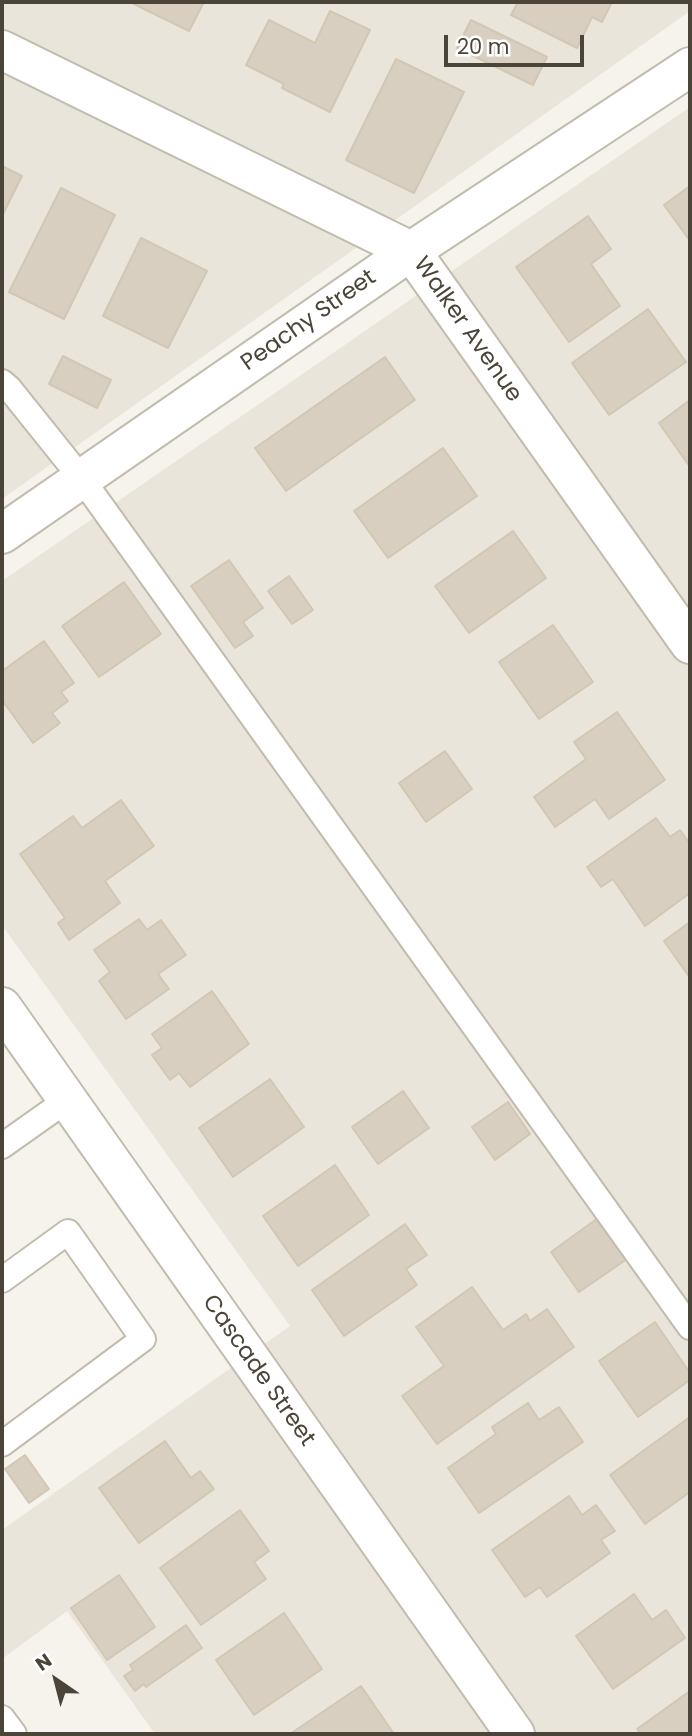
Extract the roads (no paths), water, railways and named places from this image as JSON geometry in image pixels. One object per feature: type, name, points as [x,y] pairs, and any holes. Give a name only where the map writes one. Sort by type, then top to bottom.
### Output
[{"type":"street","name":"Walker Avenue","points":[[2,50],[411,251],[690,644]]},
{"type":"street","name":"Peachy Street","points":[[2,534],[411,251],[690,67]]},
{"type":"street","name":"Cascade Street","points":[[2,1007],[515,1734]]},
{"type":"lane","points":[[2,382],[82,479],[690,1327]]},
{"type":"lane","points":[[2,1146],[67,1100]]},
{"type":"lane","points":[[2,1280],[68,1232],[143,1339],[2,1444]]},
{"type":"lane","points":[[2,1718],[14,1734]]}]
